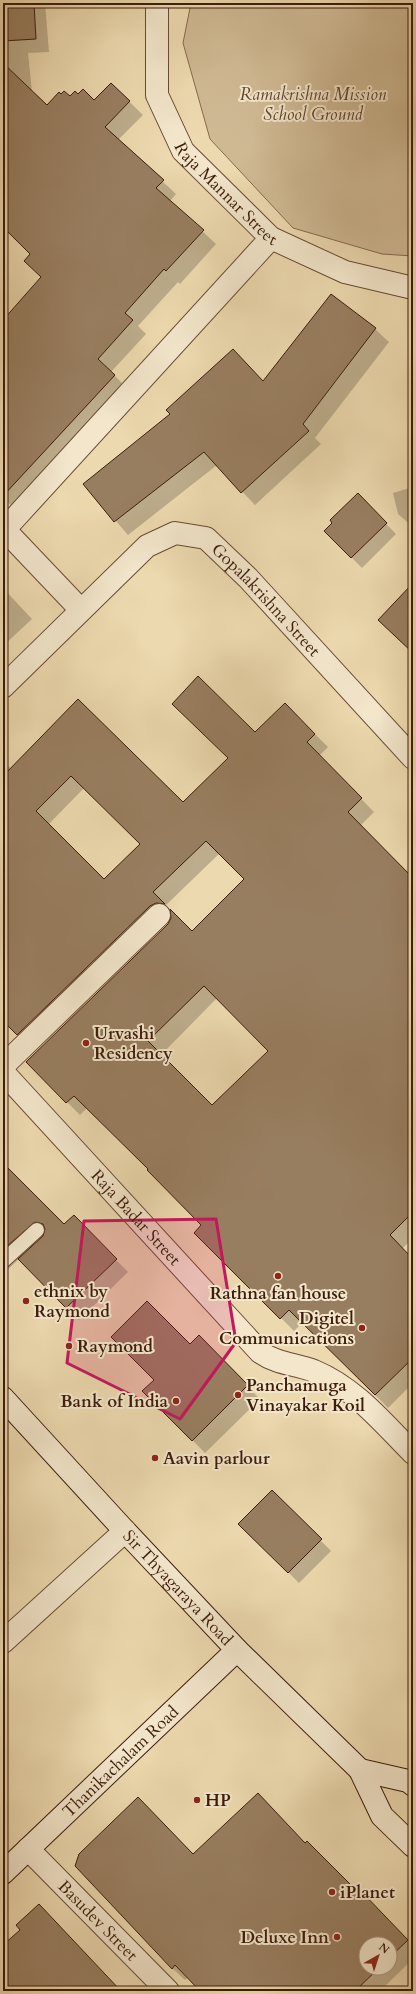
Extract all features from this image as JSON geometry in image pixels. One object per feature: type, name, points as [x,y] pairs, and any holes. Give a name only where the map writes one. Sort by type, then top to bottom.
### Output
[{"type":"street","name":"Raja Mannar Street","points":[[157,3],[157,95],[183,151],[271,238],[345,272],[413,288]]},
{"type":"street","points":[[80,610],[4,529],[271,238]]},
{"type":"street","name":"Gopalakrishna Street","points":[[3,687],[147,546],[175,533],[206,538],[248,578],[413,758]]},
{"type":"street","points":[[3,1066],[159,915]]},
{"type":"street","name":"Raja Badar Street","points":[[3,1072],[251,1343],[271,1360],[314,1371],[354,1394],[413,1453]]},
{"type":"street","name":"Sir Thyagaraya Road","points":[[3,1398],[125,1532],[237,1650],[360,1770],[382,1816],[413,1846]]},
{"type":"street","points":[[3,1642],[125,1532]]},
{"type":"street","name":"Thanikachalam Road","points":[[3,1873],[237,1650]]},
{"type":"street","points":[[360,1770],[408,1781],[413,1785]]},
{"type":"street","name":"Basudev Street","points":[[28,1849],[168,1991]]},
{"type":"lane","points":[[3,1261],[37,1230]]},
{"type":"highlighted area","points":[[216,1219],[236,1342],[180,1419],[67,1363],[84,1221]]},
{"type":"green space","name":"Ramakrishna Mission School Ground","points":[[191,3],[413,3],[413,256],[382,254],[293,228],[210,139],[183,43]]},
{"type":"building","points":[[3,3],[34,3],[36,39],[3,41]]},
{"type":"building","points":[[3,63],[47,105],[59,92],[61,94],[64,91],[70,96],[75,91],[78,94],[83,89],[94,100],[111,83],[130,101],[105,127],[164,180],[156,188],[204,230],[166,271],[164,269],[125,313],[133,320],[98,359],[115,375],[3,496],[3,320],[41,277],[24,261],[30,254],[3,227]]},
{"type":"building","points":[[331,294],[376,328],[303,424],[309,431],[241,493],[204,452],[114,522],[83,484],[170,414],[166,410],[233,349],[263,381]]},
{"type":"building","points":[[358,493],[387,523],[351,558],[324,531],[332,523],[330,520]]},
{"type":"building","points":[[413,583],[413,653],[378,620]]},
{"type":"building","points":[[198,676],[255,732],[285,703],[315,734],[307,742],[362,798],[348,812],[413,878],[413,1212],[390,1235],[413,1259],[413,1358],[375,1395],[289,1310],[280,1319],[194,1233],[201,1225],[147,1170],[148,1169],[74,1096],[66,1103],[26,1062],[168,924],[171,918],[170,909],[192,931],[244,879],[206,841],[153,892],[165,904],[156,903],[150,906],[17,1035],[3,1021],[3,776],[78,699],[183,802],[228,758],[172,704]],"holes":[[[71,776],[140,844],[104,879],[36,811]],[[204,986],[268,1051],[212,1105],[148,1041]]]},
{"type":"building","points":[[3,1163],[64,1224],[74,1215],[117,1259],[66,1308],[18,1259],[43,1236],[45,1229],[43,1224],[35,1222],[6,1247],[3,1244]]},
{"type":"building","points":[[147,1301],[190,1344],[199,1335],[248,1385],[192,1441],[142,1391],[154,1380],[111,1337]]},
{"type":"building","points":[[272,1490],[322,1539],[288,1573],[238,1524]]},
{"type":"building","points":[[258,1793],[305,1843],[307,1841],[358,1892],[360,1890],[408,1940],[398,1949],[398,1936],[358,1936],[358,1976],[371,1976],[355,1991],[200,1991],[175,1965],[172,1969],[75,1866],[79,1854],[138,1797],[193,1854]]},
{"type":"building","points":[[39,1904],[121,1991],[3,1991],[3,1945],[20,1930],[16,1925]]},
{"type":"place","name":"Urvashi Residency","points":[[86,1043]]},
{"type":"place","name":"Rathna fan house","points":[[278,1276]]},
{"type":"place","name":"ethnix by Raymond","points":[[26,1301]]},
{"type":"place","name":"Digitel Communications","points":[[362,1328]]},
{"type":"place","name":"Raymond","points":[[69,1346]]},
{"type":"place","name":"Panchamuga Vinayakar Koil","points":[[238,1395]]},
{"type":"place","name":"Bank of India","points":[[176,1401]]},
{"type":"place","name":"Aavin parlour","points":[[155,1458]]},
{"type":"place","name":"HP","points":[[197,1800]]},
{"type":"place","name":"iPlanet","points":[[332,1892]]},
{"type":"place","name":"Deluxe Inn","points":[[337,1937]]}]
